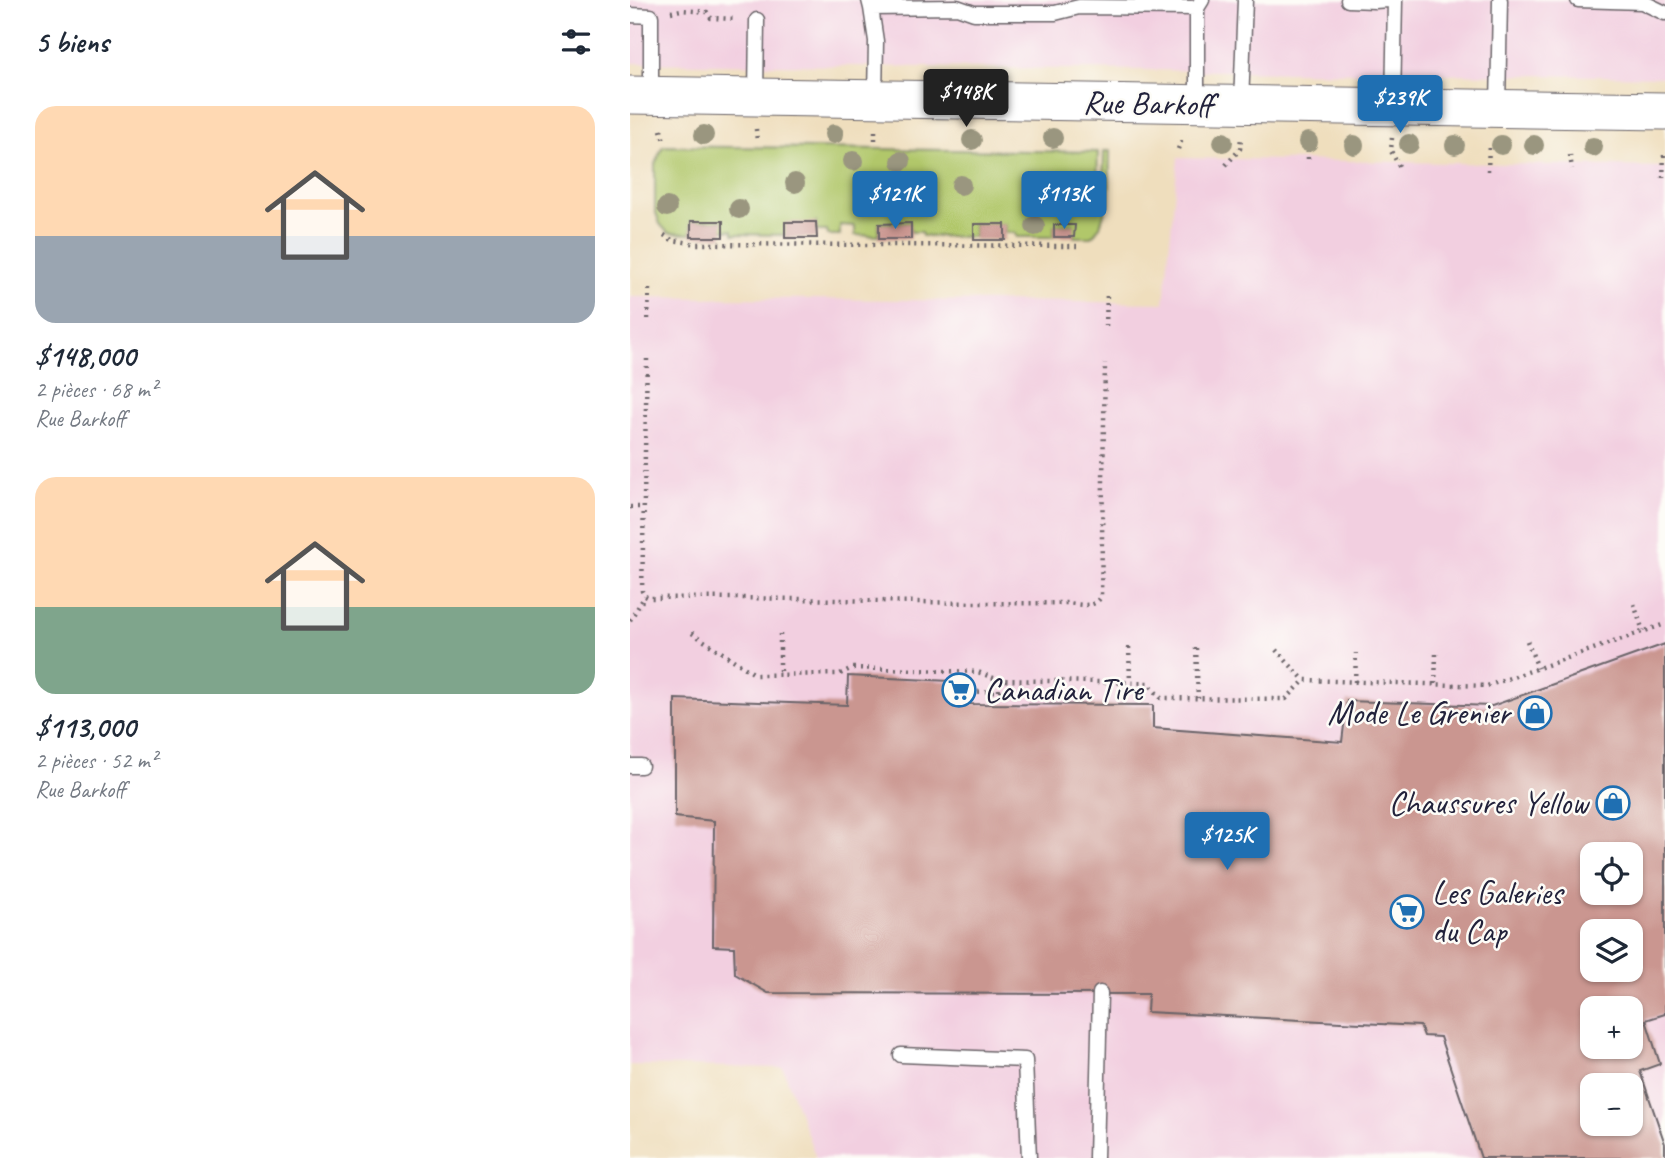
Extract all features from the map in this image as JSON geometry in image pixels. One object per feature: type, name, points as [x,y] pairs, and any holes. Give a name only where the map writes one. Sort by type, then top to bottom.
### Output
[{"type":"street","name":"Rue Barkoff","points":[[640,96],[756,114],[875,115],[1197,104],[1241,120],[1494,124],[1665,111]]},
{"type":"lane","points":[[1241,120],[1245,0]]},
{"type":"lane","points":[[1348,0],[1388,0]]},
{"type":"lane","points":[[1392,122],[1395,0]]},
{"type":"lane","points":[[1494,124],[1500,0]]},
{"type":"lane","points":[[1578,0],[1642,2],[1658,7]]},
{"type":"lane","points":[[875,115],[876,41],[870,4],[957,3],[974,13],[1055,13],[1079,7],[1199,4],[1197,104]]},
{"type":"lane","points":[[630,15],[651,16],[640,96]]},
{"type":"lane","points":[[756,114],[757,20]]},
{"type":"lane","points":[[1096,1158],[1100,993]]},
{"type":"lane","points":[[901,1055],[1025,1060],[1029,1158]]},
{"type":"path","points":[[651,16],[681,10],[707,12],[712,18],[757,20]]},
{"type":"path","points":[[756,114],[757,142]]},
{"type":"path","points":[[875,115],[875,144]]},
{"type":"path","points":[[1226,165],[1240,149],[1241,120]]},
{"type":"path","points":[[1392,122],[1391,151],[1401,168]]},
{"type":"path","points":[[1488,171],[1494,124]]},
{"type":"path","points":[[1308,150],[1308,164]]},
{"type":"path","points":[[1570,155],[1572,169]]},
{"type":"path","points":[[1663,178],[1664,155]]},
{"type":"path","points":[[664,235],[679,242],[697,244],[1077,246]]},
{"type":"path","points":[[649,289],[649,320]]},
{"type":"path","points":[[1106,326],[1107,293]]},
{"type":"path","points":[[647,359],[642,591],[645,596],[1093,605],[1101,597],[1105,363]]},
{"type":"path","points":[[630,507],[644,508]]},
{"type":"path","points":[[630,620],[645,596]]},
{"type":"path","points":[[1634,604],[1643,631]]},
{"type":"path","points":[[1276,650],[1305,680],[1487,686],[1665,624]]},
{"type":"path","points":[[692,633],[756,675],[840,674],[852,668],[978,672],[999,680],[1148,683],[1161,698],[1286,699],[1305,680]]},
{"type":"path","points":[[780,634],[780,675]]},
{"type":"path","points":[[1527,641],[1538,668]]},
{"type":"path","points":[[1129,646],[1130,682]]},
{"type":"path","points":[[1196,648],[1198,698]]},
{"type":"path","points":[[1355,682],[1356,653]]},
{"type":"path","points":[[1435,684],[1436,654]]},
{"type":"path","points":[[971,691],[999,691],[999,680]]},
{"type":"shaded area","points":[[630,0],[1665,0],[1665,77],[630,63]]},
{"type":"shaded area","points":[[1178,158],[1665,167],[1665,1158],[816,1158],[783,1068],[630,1065],[630,297],[1164,303]]},
{"type":"green space","points":[[663,146],[1098,152],[1097,191],[1105,210],[1100,226],[1091,237],[1074,237],[1074,225],[1054,225],[1054,237],[1016,237],[1016,233],[1006,233],[1005,224],[974,224],[974,237],[922,236],[921,232],[911,232],[910,223],[879,224],[879,236],[855,235],[855,226],[840,225],[840,235],[828,235],[827,231],[816,231],[816,222],[785,235],[733,234],[733,230],[722,230],[722,221],[691,221],[691,234],[668,233],[660,224],[655,210],[655,164]]},
{"type":"green space","points":[[1104,151],[1110,151],[1109,206],[1103,191]]},
{"type":"building","points":[[691,221],[723,221],[723,237],[691,237]]},
{"type":"building","points":[[785,222],[816,222],[817,238],[785,238]]},
{"type":"building","points":[[911,223],[911,239],[879,239],[879,224]]},
{"type":"building","points":[[974,224],[1005,224],[1005,240],[974,240]]},
{"type":"building","points":[[1054,225],[1075,225],[1074,237],[1054,237]]},
{"type":"building","points":[[1665,644],[1665,1014],[1646,1020],[1660,1064],[1640,1071],[1641,1073],[1580,1073],[1580,1136],[1643,1136],[1643,1080],[1665,1144],[1665,1158],[1481,1158],[1440,1037],[1424,1036],[1420,1026],[1147,1012],[1148,994],[768,993],[735,974],[734,947],[713,946],[714,821],[675,817],[675,699],[847,705],[848,676],[971,682],[970,704],[1153,705],[1153,728],[1342,742],[1347,701],[1492,706]]},
{"type":"place","name":"Canadian Tire","points":[[959,690]]},
{"type":"place","name":"Mode Le Grenier","points":[[1535,713]]},
{"type":"place","name":"Chaussures Yellow","points":[[1613,803]]},
{"type":"place","name":"Les Galeries du Cap","points":[[1407,912]]}]
